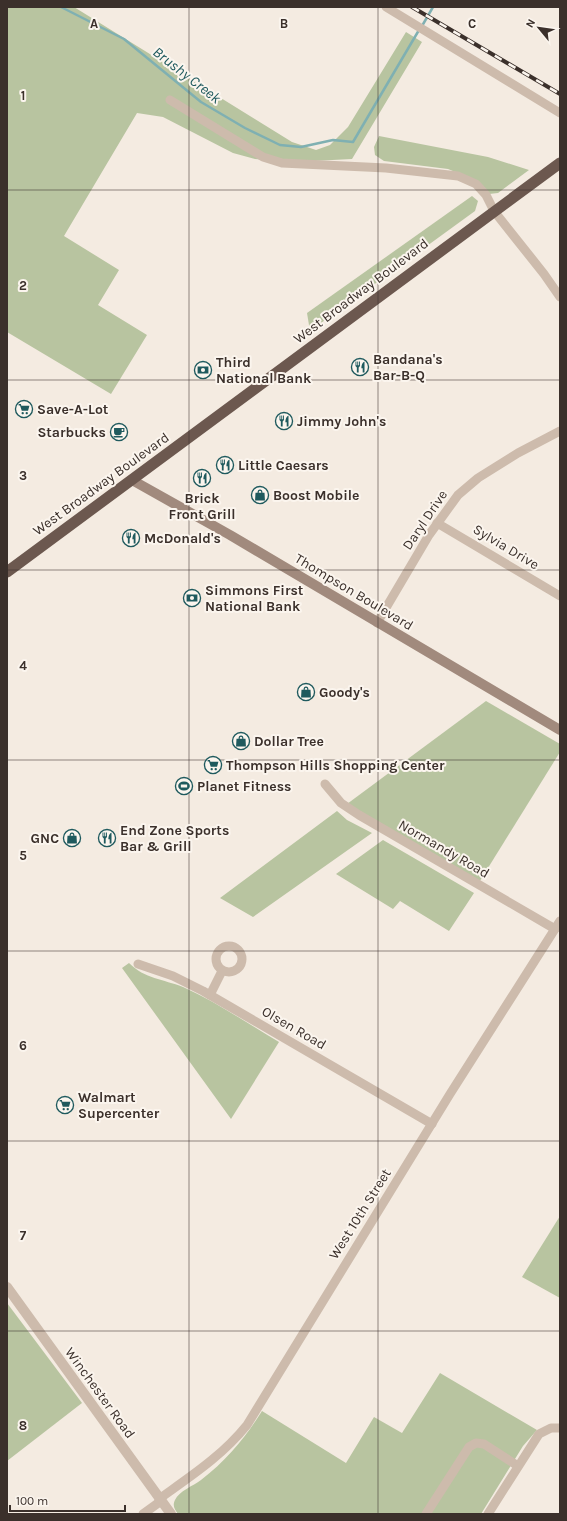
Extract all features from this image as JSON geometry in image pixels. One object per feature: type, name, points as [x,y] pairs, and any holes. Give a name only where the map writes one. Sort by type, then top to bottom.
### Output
[{"type":"highway","name":"West Broadway Boulevard","points":[[7,572],[560,163]]},
{"type":"main road","name":"Thompson Boulevard","points":[[132,480],[230,535],[560,730]]},
{"type":"street","points":[[386,7],[560,113]]},
{"type":"street","points":[[170,100],[263,156],[282,163],[386,168],[458,176],[476,184],[486,195],[494,211],[559,294]]},
{"type":"street","name":"Daryl Drive","points":[[377,623],[437,523],[458,495],[478,478],[518,453],[560,431]]},
{"type":"street","name":"Sylvia Drive","points":[[437,523],[560,596]]},
{"type":"street","name":"Normandy Road","points":[[325,784],[341,803],[359,815],[555,929]]},
{"type":"street","name":"West 10th Street","points":[[143,1514],[214,1460],[236,1439],[247,1425],[432,1124],[560,921]]},
{"type":"street","name":"Olsen Road","points":[[138,964],[174,976],[210,995],[432,1124]]},
{"type":"street","points":[[210,995],[222,971]]},
{"type":"street","name":"Winchester Road","points":[[7,1287],[171,1514]]},
{"type":"street","points":[[488,1514],[539,1434],[551,1428],[560,1428]]},
{"type":"street","points":[[426,1514],[469,1447],[476,1442],[484,1444],[518,1466]]},
{"type":"green space","points":[[7,7],[74,7],[292,142],[316,150],[330,145],[348,127],[406,32],[422,42],[352,159],[293,162],[255,159],[233,153],[163,117],[137,113],[64,236],[119,270],[98,305],[147,335],[111,394],[7,332]]},
{"type":"green space","points":[[379,136],[488,157],[529,170],[498,193],[489,194],[465,176],[448,169],[384,161],[375,155],[374,147]]},
{"type":"green space","points":[[472,196],[478,201],[475,211],[310,331],[307,313]]},
{"type":"green space","points":[[486,701],[560,744],[560,752],[478,884],[347,804]]},
{"type":"green space","points":[[337,811],[347,820],[372,833],[253,917],[220,898]]},
{"type":"green space","points":[[383,840],[474,893],[449,931],[400,901],[393,909],[336,874]]},
{"type":"green space","points":[[129,963],[148,976],[183,987],[208,999],[279,1042],[231,1119],[122,968]]},
{"type":"green space","points":[[560,1216],[560,1298],[522,1277]]},
{"type":"green space","points":[[7,1303],[82,1403],[7,1461]]},
{"type":"green space","points":[[440,1373],[537,1430],[523,1446],[481,1514],[178,1514],[175,1509],[174,1504],[177,1497],[183,1491],[201,1480],[227,1456],[249,1430],[262,1411],[346,1463],[374,1417],[402,1433]]},
{"type":"waterway","name":"Brushy Creek","points":[[61,7],[124,39],[201,102],[245,128],[280,145],[301,147],[333,140],[353,142],[419,30]]},
{"type":"waterway","points":[[422,26],[433,7]]},
{"type":"railway","points":[[412,7],[560,94]]},
{"type":"place","name":"Bandana's Bar-B-Q","points":[[360,367]]},
{"type":"place","name":"Third National Bank","points":[[203,370]]},
{"type":"place","name":"Save-A-Lot","points":[[24,409]]},
{"type":"place","name":"Jimmy John's","points":[[284,421]]},
{"type":"place","name":"Starbucks","points":[[119,432]]},
{"type":"place","name":"Little Caesars","points":[[225,465]]},
{"type":"place","name":"Brick Front Grill","points":[[202,478]]},
{"type":"place","name":"Boost Mobile","points":[[260,495]]},
{"type":"place","name":"McDonald's","points":[[131,538]]},
{"type":"place","name":"Simmons First National Bank","points":[[192,598]]},
{"type":"place","name":"Goody's","points":[[306,692]]},
{"type":"place","name":"Dollar Tree","points":[[241,741]]},
{"type":"place","name":"Thompson Hills Shopping Center","points":[[213,765]]},
{"type":"place","name":"Planet Fitness","points":[[184,786]]},
{"type":"place","name":"GNC","points":[[72,838]]},
{"type":"place","name":"End Zone Sports Bar & Grill","points":[[107,838]]},
{"type":"place","name":"Walmart Supercenter","points":[[65,1105]]}]
